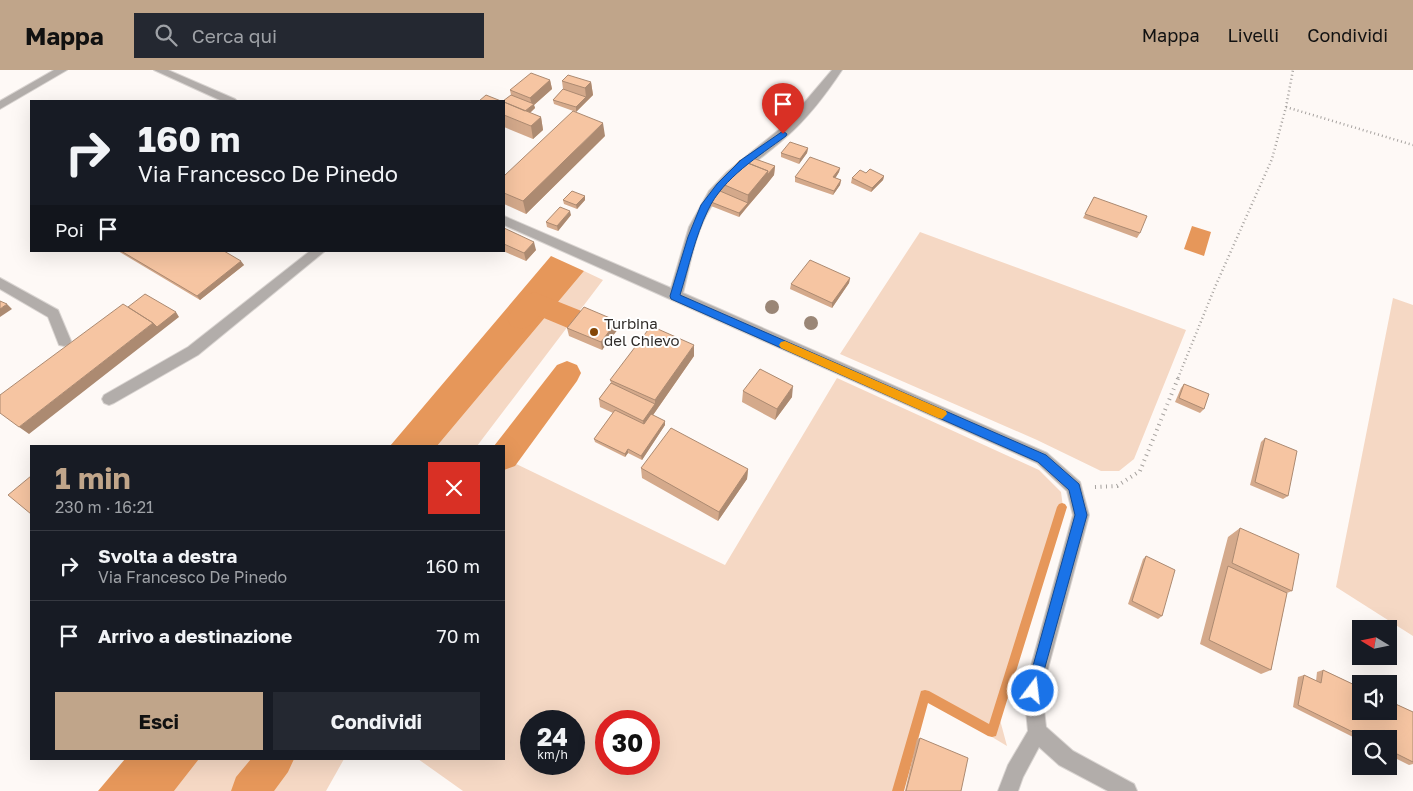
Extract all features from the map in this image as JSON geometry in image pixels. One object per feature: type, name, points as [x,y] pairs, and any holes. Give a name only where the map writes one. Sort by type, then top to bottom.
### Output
[{"type":"street","points":[[0,106],[62,70]]},
{"type":"street","points":[[159,70],[229,100]]},
{"type":"street","points":[[675,296],[692,237],[704,208],[720,186],[744,162],[783,134],[820,93],[837,70]]},
{"type":"street","points":[[505,220],[1042,458],[1074,488],[1081,515],[1033,691],[1038,732],[1015,772],[1008,791]]},
{"type":"street","points":[[109,399],[192,351],[319,252]]},
{"type":"street","points":[[0,283],[52,314],[64,341]]},
{"type":"street","points":[[1038,732],[1066,758],[1127,791]]},
{"type":"path","points":[[1074,488],[1117,486],[1140,471],[1215,287],[1272,159],[1286,108],[1293,70]]},
{"type":"path","points":[[1286,108],[1413,145]]},
{"type":"shaded area","points":[[1192,226],[1211,232],[1204,256],[1184,249]]},
{"type":"shaded area","points":[[920,232],[1186,330],[1134,459],[1119,471],[1101,471],[1037,440],[840,354]]},
{"type":"shaded area","points":[[551,256],[584,271],[438,445],[391,445]]},
{"type":"shaded area","points":[[584,271],[603,280],[478,445],[438,445]]},
{"type":"shaded area","points":[[1393,298],[1413,305],[1413,636],[1398,626],[1398,620],[1388,620],[1336,587]]},
{"type":"shaded area","points":[[837,378],[1039,470],[1061,492],[1063,507],[1000,720],[1007,746],[925,697],[902,791],[463,791],[419,760],[505,760],[505,458],[725,565]]},
{"type":"shaded area","points":[[124,760],[198,760],[174,791],[98,791]]},
{"type":"shaded area","points":[[198,760],[343,760],[326,791],[174,791]]},
{"type":"building","points":[[531,73],[550,80],[530,98],[510,90]]},
{"type":"building","points":[[568,75],[591,82],[585,88],[562,81]]},
{"type":"building","points":[[563,89],[586,97],[576,107],[553,100]]},
{"type":"building","points":[[486,95],[498,100],[480,100]]},
{"type":"building","points":[[511,95],[534,104],[525,111],[505,102],[504,100]]},
{"type":"building","points":[[505,102],[541,117],[531,126],[505,115]]},
{"type":"building","points":[[573,111],[603,123],[523,201],[505,193],[505,175]]},
{"type":"building","points":[[790,142],[808,148],[800,159],[781,153]]},
{"type":"building","points":[[747,156],[775,166],[767,175],[768,171],[743,161]]},
{"type":"building","points":[[810,157],[840,168],[833,177],[841,180],[834,191],[795,177]]},
{"type":"building","points":[[740,160],[768,171],[748,195],[720,183]]},
{"type":"building","points":[[870,169],[884,176],[872,188],[852,178],[860,170],[866,173]]},
{"type":"building","points":[[572,191],[585,196],[576,205],[563,200]]},
{"type":"building","points":[[720,191],[748,203],[739,213],[711,202]]},
{"type":"building","points":[[1094,197],[1147,216],[1140,233],[1085,214]]},
{"type":"building","points":[[560,207],[570,211],[557,226],[546,222]]},
{"type":"building","points":[[505,228],[534,242],[524,253],[505,244]]},
{"type":"building","points":[[123,252],[226,252],[241,261],[197,296]]},
{"type":"building","points":[[810,260],[850,278],[832,303],[791,284]]},
{"type":"building","points":[[145,294],[176,312],[157,327],[128,307]]},
{"type":"building","points":[[0,301],[7,304],[0,309]]},
{"type":"building","points":[[123,304],[153,323],[19,427],[0,413],[0,395]]},
{"type":"building","name":"Turbina del Chievo","points":[[584,307],[617,321],[601,342],[567,328]]},
{"type":"building","points":[[651,326],[694,345],[655,400],[610,380]]},
{"type":"building","points":[[760,369],[793,386],[777,409],[743,391]]},
{"type":"building","points":[[611,383],[655,404],[643,421],[599,399]]},
{"type":"building","points":[[1184,384],[1209,394],[1204,409],[1179,398]]},
{"type":"building","points":[[615,410],[644,424],[651,414],[665,421],[641,456],[628,449],[625,454],[594,439]]},
{"type":"building","points":[[671,428],[748,469],[719,512],[641,468]]},
{"type":"building","points":[[1265,438],[1297,451],[1288,496],[1255,482]]},
{"type":"building","points":[[30,477],[30,513],[8,495]]},
{"type":"building","points":[[1240,528],[1299,554],[1292,591],[1232,563]]},
{"type":"building","points":[[1146,556],[1175,570],[1162,616],[1132,601]]},
{"type":"building","points":[[1228,566],[1287,593],[1271,670],[1209,640]]},
{"type":"building","points":[[1323,670],[1352,684],[1352,720],[1397,720],[1397,705],[1413,712],[1413,762],[1397,754],[1397,730],[1352,730],[1352,732],[1298,705],[1304,675],[1321,683]]},
{"type":"building","points":[[920,738],[968,758],[961,791],[906,791]]},
{"type":"waterway","points":[[521,319],[534,302],[599,330]]},
{"type":"waterway","points":[[505,456],[567,373]]},
{"type":"waterway","points":[[898,791],[925,695],[992,732],[1062,507]]},
{"type":"waterway","points":[[250,791],[274,760]]},
{"type":"slow traffic","points":[[785,345],[942,414]]},
{"type":"place","name":"Turbina del Chievo","points":[[594,332]]},
{"type":"route","points":[[783,134],[744,162],[720,186],[704,208],[692,237],[675,296],[1042,458],[1074,488],[1081,515],[1033,691]]}]
